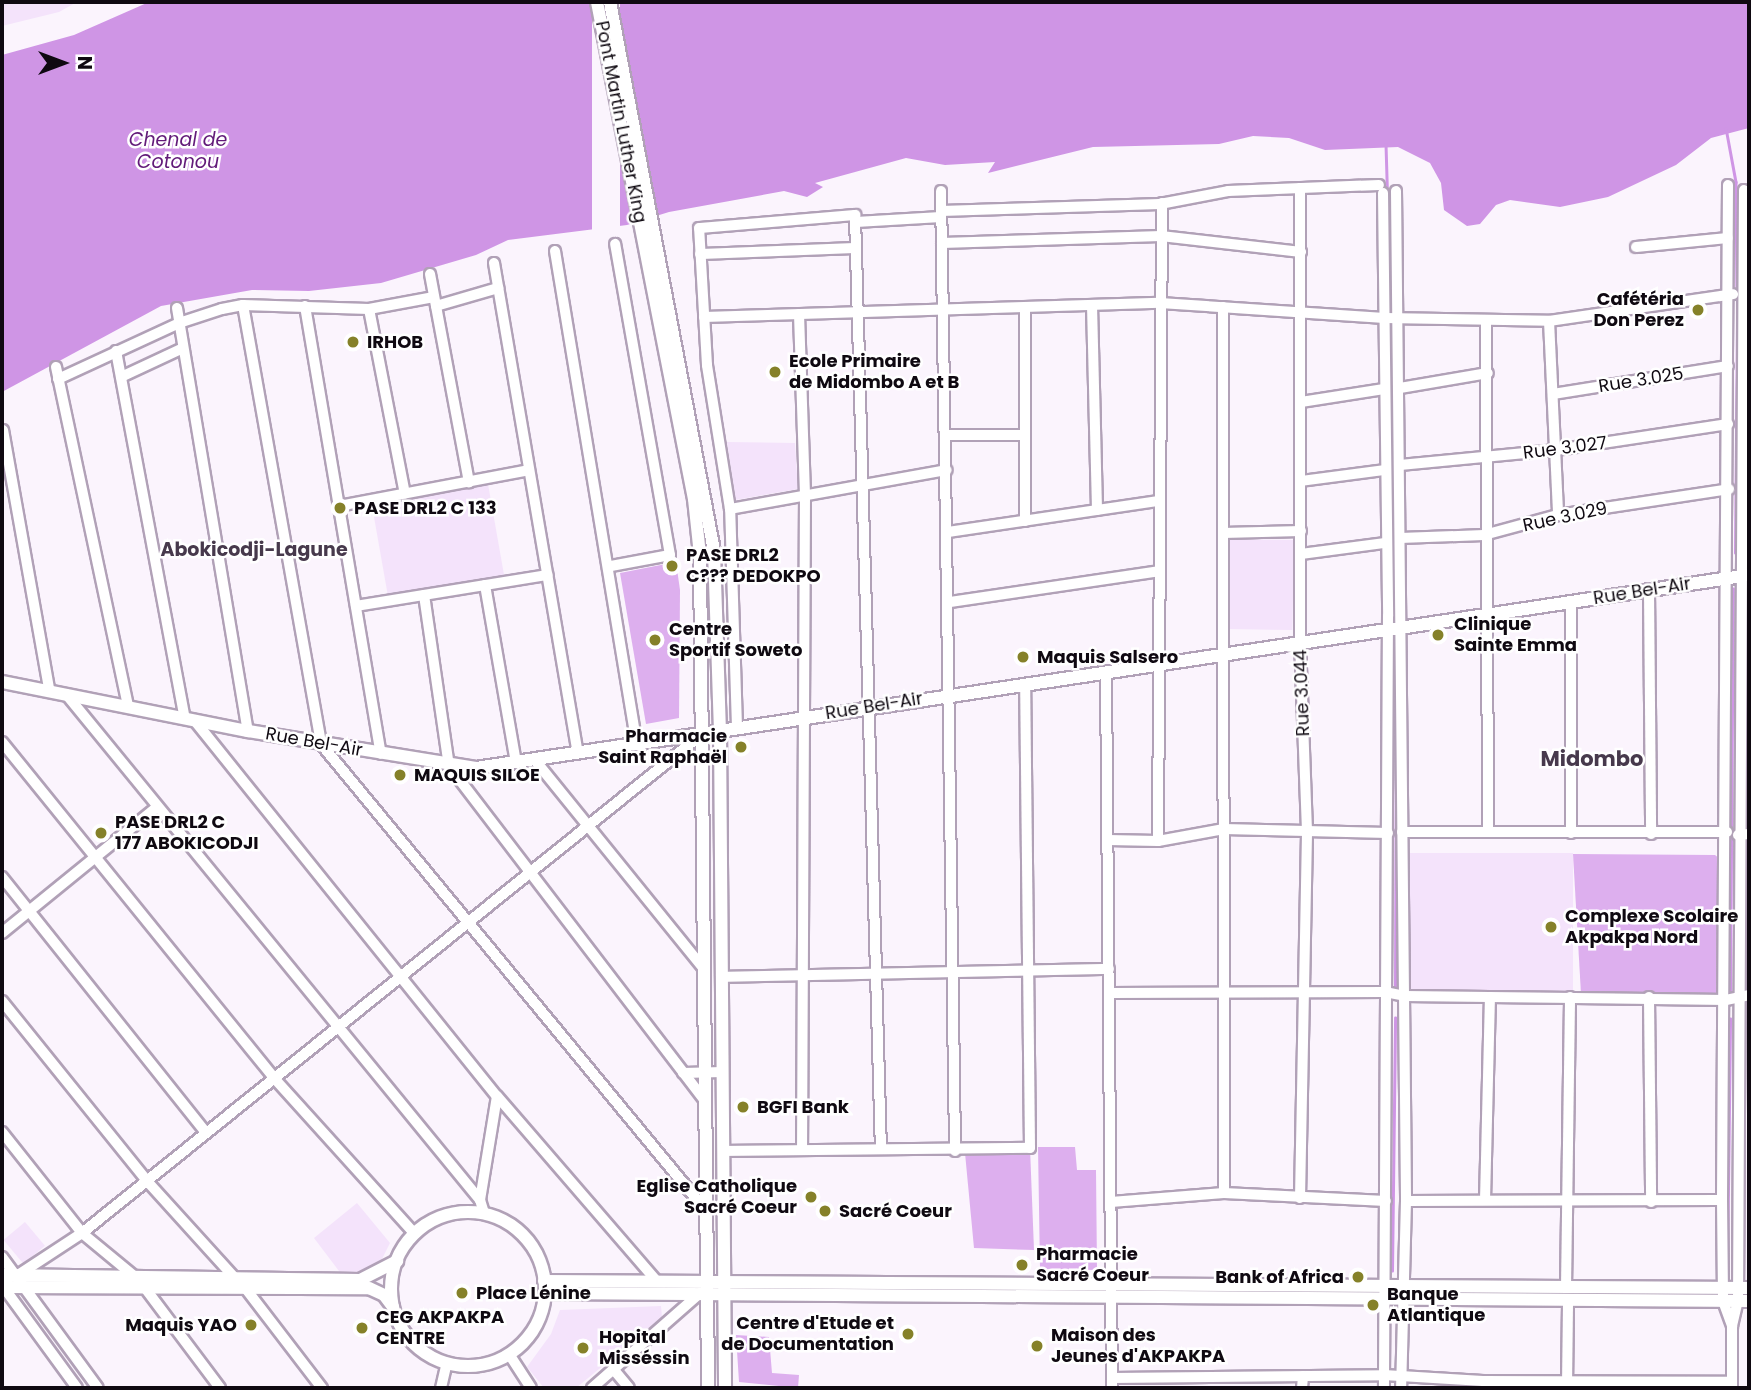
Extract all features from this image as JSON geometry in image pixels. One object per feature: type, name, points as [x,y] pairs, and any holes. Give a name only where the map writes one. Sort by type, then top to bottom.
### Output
[{"type":"main road","name":"Pont Martin Luther King","points":[[597,2],[651,241]]},
{"type":"main road","name":"Pont Martin Luther King","points":[[610,2],[651,241]]},
{"type":"main road","points":[[651,241],[712,524],[720,731],[725,1388]]},
{"type":"main road","points":[[651,241],[694,499],[701,587],[703,1072],[708,1213],[709,1279],[705,1293],[708,1388]]},
{"type":"main road","name":"Rue Bel-Air","points":[[2,682],[49,689],[248,731],[449,766],[516,762],[1740,576]]},
{"type":"main road","points":[[2,1285],[28,1289],[369,1288],[384,1295],[414,1344],[447,1363],[479,1365],[509,1354],[534,1327],[544,1287],[537,1256],[524,1237],[482,1207],[446,1215],[415,1234],[397,1261],[392,1282],[394,1308]]},
{"type":"main road","points":[[2,1285],[18,1275],[360,1279],[397,1261]]},
{"type":"main road","points":[[544,1287],[655,1279],[709,1279],[726,1287]]},
{"type":"main road","points":[[1387,1291],[1404,1284],[1567,1293]]},
{"type":"main road","points":[[544,1287],[705,1293],[726,1287],[1387,1291],[1404,1298],[1567,1293],[1737,1295]]},
{"type":"street","points":[[1107,673],[1112,1383],[1384,1375],[1401,1384],[1732,1385],[1732,1326],[1737,1295],[1744,1080],[1738,995],[1738,835],[1745,745],[1740,576],[1729,489],[1728,185]]},
{"type":"street","name":"Rue 3.044","points":[[1300,188],[1300,643],[1307,831],[1301,995],[1300,1198]]},
{"type":"street","points":[[856,222],[941,214],[1162,204],[1228,191],[1381,189],[1388,630],[1385,992],[1387,1291],[1384,1388]]},
{"type":"street","points":[[1737,1295],[1722,1200],[1727,832],[1746,487],[1744,190]]},
{"type":"street","points":[[941,191],[950,602],[955,1151]]},
{"type":"street","points":[[1396,191],[1403,627],[1406,1200],[1401,1384]]},
{"type":"street","points":[[1158,841],[1156,665],[1162,204]]},
{"type":"street","points":[[737,727],[730,509],[704,317],[699,228],[855,215],[881,1149]]},
{"type":"street","points":[[942,243],[1161,236],[1301,252]]},
{"type":"street","points":[[1636,247],[1728,238]]},
{"type":"street","points":[[611,566],[670,555],[615,244]]},
{"type":"street","points":[[700,254],[856,248]]},
{"type":"street","points":[[555,251],[611,566],[637,745]]},
{"type":"street","points":[[494,263],[579,753]]},
{"type":"street","points":[[430,274],[468,482]]},
{"type":"street","points":[[58,379],[179,323],[243,305],[369,309],[435,302],[498,288]]},
{"type":"street","points":[[704,317],[1160,303],[1399,319],[1549,321],[1746,292]]},
{"type":"street","points":[[243,305],[321,744],[708,1213]]},
{"type":"street","points":[[1092,305],[1097,510]]},
{"type":"street","points":[[305,306],[381,754]]},
{"type":"street","points":[[1025,307],[1025,522]]},
{"type":"street","points":[[1223,307],[1224,1193]]},
{"type":"street","points":[[177,308],[248,731]]},
{"type":"street","points":[[369,309],[405,494]]},
{"type":"street","points":[[799,314],[805,495],[802,1148]]},
{"type":"street","points":[[1486,320],[1489,457],[1484,535],[1488,831]]},
{"type":"street","points":[[1549,321],[1558,515]]},
{"type":"street","points":[[121,377],[183,348]]},
{"type":"street","points":[[116,351],[190,720],[497,1097],[655,1279]]},
{"type":"street","name":"Rue 3.025","points":[[1553,394],[1728,366]]},
{"type":"street","points":[[56,367],[128,705]]},
{"type":"street","points":[[1400,388],[1488,373]]},
{"type":"street","points":[[1301,402],[1384,389]]},
{"type":"street","name":"Rue 3.027","points":[[1400,465],[1556,450],[1728,424]]},
{"type":"street","points":[[4,430],[49,689]]},
{"type":"street","points":[[946,435],[1025,435]]},
{"type":"street","points":[[339,506],[529,470]]},
{"type":"street","points":[[730,509],[947,470]]},
{"type":"street","points":[[1301,481],[1384,470]]},
{"type":"street","name":"Rue 3.029","points":[[1400,538],[1484,535],[1558,515],[1729,489]]},
{"type":"street","points":[[948,532],[1159,501]]},
{"type":"street","points":[[1223,533],[1301,531]]},
{"type":"street","points":[[1301,554],[1385,543]]},
{"type":"street","points":[[950,602],[1158,571]]},
{"type":"street","points":[[356,606],[548,575]]},
{"type":"street","points":[[485,585],[516,762]]},
{"type":"street","points":[[1649,590],[1651,834]]},
{"type":"street","points":[[424,595],[449,766],[704,1100]]},
{"type":"street","points":[[1571,602],[1571,833]]},
{"type":"street","points":[[724,1151],[802,1148],[955,1151],[1030,1149],[1025,686]]},
{"type":"street","points":[[64,692],[482,1207]]},
{"type":"street","points":[[18,1275],[82,1233],[701,735]]},
{"type":"street","points":[[2,742],[274,1078],[415,1234]]},
{"type":"street","points":[[534,759],[703,968]]},
{"type":"street","points":[[2,933],[157,807]]},
{"type":"street","points":[[1108,840],[1158,841],[1224,830],[1388,833]]},
{"type":"street","points":[[1402,832],[1727,832]]},
{"type":"street","points":[[1738,835],[1749,834]]},
{"type":"street","points":[[2,877],[206,1133]]},
{"type":"street","points":[[720,977],[1109,969]]},
{"type":"street","points":[[1110,993],[1301,995],[1385,992],[1405,996],[1726,1000],[1738,995],[1749,995]]},
{"type":"street","points":[[1485,1200],[1490,997]]},
{"type":"street","points":[[1567,1385],[1566,1201],[1570,997]]},
{"type":"street","points":[[1649,997],[1651,1202]]},
{"type":"street","points":[[2,1001],[147,1181],[234,1277]]},
{"type":"street","points":[[683,1073],[723,1072]]},
{"type":"street","points":[[482,1207],[497,1097]]},
{"type":"street","points":[[2,1132],[82,1233],[134,1276]]},
{"type":"street","points":[[1111,1202],[1224,1193],[1386,1200]]},
{"type":"street","points":[[1406,1200],[1722,1200]]},
{"type":"street","points":[[2,1257],[18,1275],[98,1388]]},
{"type":"street","points":[[2,1285],[77,1388]]},
{"type":"street","points":[[145,1288],[220,1388]]},
{"type":"street","points":[[246,1289],[322,1388]]},
{"type":"street","points":[[592,1388],[705,1293]]},
{"type":"street","points":[[509,1354],[531,1388]]},
{"type":"street","points":[[441,1388],[447,1363]]},
{"type":"street","points":[[614,1370],[629,1388]]},
{"type":"street","points":[[1302,1388],[1303,1376]]},
{"type":"shaded area","points":[[2,2],[77,2],[59,12],[2,26]]},
{"type":"shaded area","points":[[727,442],[795,443],[798,489],[735,500]]},
{"type":"shaded area","points":[[488,484],[504,577],[388,597],[372,504]]},
{"type":"shaded area","points":[[1230,539],[1294,540],[1292,630],[1228,629]]},
{"type":"shaded area","name":"Centre Sportif Soweto","points":[[676,562],[680,590],[679,718],[646,724],[620,573]]},
{"type":"shaded area","points":[[1406,853],[1573,853],[1573,993],[1406,993]]},
{"type":"shaded area","points":[[1573,854],[1715,855],[1720,859],[1719,993],[1581,994]]},
{"type":"shaded area","points":[[1038,1147],[1075,1147],[1077,1170],[1096,1170],[1097,1270],[1040,1269]]},
{"type":"shaded area","points":[[1030,1148],[1034,1250],[974,1248],[965,1153]]},
{"type":"shaded area","points":[[357,1203],[390,1243],[379,1265],[368,1274],[342,1275],[314,1238]]},
{"type":"shaded area","points":[[25,1222],[45,1246],[23,1264],[4,1240]]},
{"type":"shaded area","name":"Hopital Misséssin","points":[[661,1306],[662,1317],[576,1388],[544,1388],[527,1367],[551,1334],[560,1310]]},
{"type":"shaded area","points":[[736,1335],[769,1337],[772,1373],[799,1375],[798,1388],[739,1382]]},
{"type":"water","name":"Chenal de Cotonou","points":[[149,2],[1749,2],[1749,128],[1711,138],[1676,165],[1608,197],[1560,207],[1510,200],[1496,205],[1480,224],[1467,226],[1444,210],[1441,183],[1430,163],[1398,147],[1325,150],[1289,138],[1253,136],[1219,144],[1093,147],[988,173],[995,162],[945,165],[906,158],[815,183],[823,187],[807,197],[784,191],[669,212],[627,225],[508,240],[476,255],[381,283],[309,291],[252,290],[161,306],[2,392],[2,55],[74,35]]},
{"type":"pier","points":[[592,2],[620,2],[620,230],[592,230]]},
{"type":"waterway","points":[[1726,128],[1736,182],[1737,290]]},
{"type":"waterway","points":[[1386,144],[1391,312]]},
{"type":"waterway","points":[[1735,553],[1737,301]]},
{"type":"waterway","points":[[1391,325],[1394,481]]},
{"type":"waterway","points":[[1730,997],[1733,589]]},
{"type":"waterway","points":[[1395,989],[1396,639]]},
{"type":"waterway","points":[[1392,1271],[1395,1018]]},
{"type":"waterway","points":[[1727,1270],[1730,1019]]},
{"type":"place","name":"Cafétéria Don Perez","points":[[1698,310]]},
{"type":"place","name":"IRHOB","points":[[353,342]]},
{"type":"place","name":"Ecole Primaire de Midombo A et B","points":[[775,372]]},
{"type":"place","name":"PASE DRL2 C 133","points":[[340,508]]},
{"type":"place","name":"PASE DRL2 C??? DEDOKPO","points":[[672,566]]},
{"type":"place","name":"Clinique Sainte Emma","points":[[1438,635]]},
{"type":"place","name":"Centre Sportif Soweto","points":[[655,640]]},
{"type":"place","name":"Maquis Salsero","points":[[1023,657]]},
{"type":"place","name":"Pharmacie Saint Raphaël","points":[[741,747]]},
{"type":"place","name":"MAQUIS SILOE","points":[[400,775]]},
{"type":"place","name":"PASE DRL2 C 177 ABOKICODJI","points":[[101,833]]},
{"type":"place","name":"Complexe Scolaire Akpakpa Nord","points":[[1551,927]]},
{"type":"place","name":"BGFI Bank","points":[[743,1107]]},
{"type":"place","name":"Eglise Catholique Sacré Coeur","points":[[811,1197]]},
{"type":"place","name":"Sacré Coeur","points":[[825,1211]]},
{"type":"place","name":"Pharmacie Sacré Coeur","points":[[1022,1265]]},
{"type":"place","name":"Bank of Africa","points":[[1358,1277]]},
{"type":"place","name":"Place Lénine","points":[[462,1293]]},
{"type":"place","name":"Banque Atlantique","points":[[1373,1305]]},
{"type":"place","name":"Maquis YAO","points":[[251,1325]]},
{"type":"place","name":"CEG AKPAKPA CENTRE","points":[[362,1328]]},
{"type":"place","name":"Centre d'Etude et de Documentation","points":[[908,1334]]},
{"type":"place","name":"Maison des Jeunes d'AKPAKPA","points":[[1037,1346]]},
{"type":"place","name":"Hopital Misséssin","points":[[583,1348]]},
{"type":"district","name":"Abokicodji-Lagune","points":[[254,550]]},
{"type":"district","name":"Midombo","points":[[1592,759]]}]
